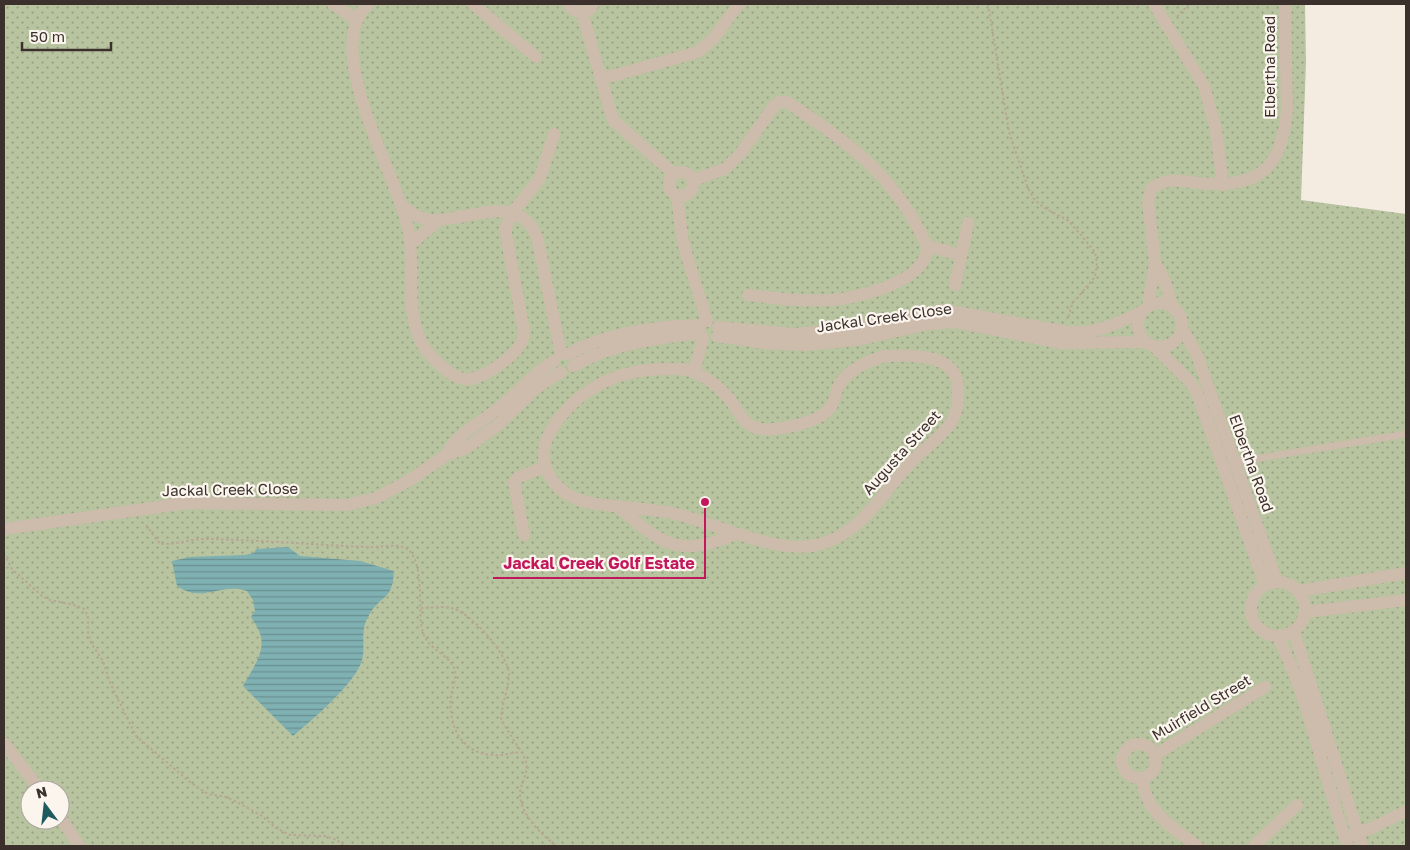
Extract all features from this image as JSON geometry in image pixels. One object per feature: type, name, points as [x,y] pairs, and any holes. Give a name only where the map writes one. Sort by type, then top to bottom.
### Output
[{"type":"street","points":[[333,4],[361,9],[351,40],[354,68],[393,186],[404,208],[411,244],[411,298],[420,339],[431,355],[452,374],[461,379],[476,378],[505,360],[518,348],[523,338],[522,317],[505,234],[506,225],[512,213],[540,178],[554,134]]},
{"type":"street","points":[[473,4],[536,57]]},
{"type":"street","points":[[570,4],[576,12],[589,10],[593,4]]},
{"type":"street","points":[[601,79],[698,52],[713,39],[739,4]]},
{"type":"street","points":[[1154,4],[1198,74],[1208,99],[1216,130],[1223,185]]},
{"type":"street","name":"Elbertha Road","points":[[1145,309],[1155,263],[1148,201],[1151,189],[1166,181],[1223,185],[1242,183],[1260,174],[1268,166],[1279,149],[1286,126],[1287,110],[1285,4]]},
{"type":"street","points":[[582,12],[615,123],[674,174]]},
{"type":"street","points":[[693,180],[726,170],[741,153],[774,106],[779,102],[787,102],[859,152],[874,166],[908,210],[927,246],[923,262],[911,275],[862,294],[829,300],[748,295]]},
{"type":"street","points":[[674,174],[684,172],[693,180]]},
{"type":"street","points":[[674,174],[668,185],[671,192],[677,196],[683,197],[692,191],[693,180]]},
{"type":"street","points":[[524,535],[514,482],[519,477],[545,467],[544,445],[550,432],[567,409],[587,390],[610,379],[658,369],[694,372],[708,330],[683,243],[677,196]]},
{"type":"street","points":[[404,208],[426,219],[439,220],[495,211],[512,213],[527,221],[537,237],[563,361]]},
{"type":"street","points":[[411,244],[439,220]]},
{"type":"street","points":[[955,285],[968,223]]},
{"type":"street","points":[[927,246],[961,255]]},
{"type":"street","name":"Elbertha Road","points":[[1155,263],[1164,278],[1173,308]]},
{"type":"street","points":[[1161,303],[1173,308],[1182,320],[1180,335],[1170,345],[1156,348],[1144,342],[1137,324],[1145,309],[1161,303]]},
{"type":"street","name":"Jackal Creek Close","points":[[4,529],[177,504],[346,505],[371,500],[410,480],[446,455],[468,447],[498,425],[563,361],[590,357],[619,347],[708,330],[795,334],[818,332],[870,326],[943,310],[1068,332],[1100,330],[1145,309]]},
{"type":"street","name":"Jackal Creek Close","points":[[708,330],[765,343],[804,345],[857,340],[929,324],[955,322],[1061,343],[1144,342]]},
{"type":"street","name":"Elbertha Road","points":[[1182,328],[1196,355],[1235,462],[1271,584]]},
{"type":"street","name":"Elbertha Road","points":[[1156,348],[1191,383],[1198,393],[1271,584]]},
{"type":"street","name":"Augusta Street","points":[[545,467],[554,482],[568,496],[590,503],[673,513],[737,534],[797,547],[810,547],[836,539],[849,531],[878,503],[911,462],[952,421],[958,395],[957,378],[953,370],[940,361],[920,357],[884,356],[862,365],[844,378],[837,390],[832,406],[824,414],[812,419],[768,430],[748,425],[725,394],[694,372]]},
{"type":"street","points":[[618,507],[653,537],[679,546],[706,544],[737,534]]},
{"type":"street","points":[[1299,591],[1406,572]]},
{"type":"street","points":[[1271,584],[1292,586],[1299,591],[1306,612],[1304,620],[1294,632],[1278,637],[1261,631],[1251,616],[1253,598],[1271,584]]},
{"type":"street","points":[[1306,612],[1406,600]]},
{"type":"street","points":[[1294,632],[1350,839]]},
{"type":"street","points":[[1278,637],[1289,661],[1350,839],[1362,846]]},
{"type":"street","name":"Muirfield Street","points":[[1155,755],[1265,687]]},
{"type":"street","points":[[4,743],[32,780]]},
{"type":"street","name":"Muirfield Street","points":[[1140,744],[1152,750],[1156,760],[1152,772],[1142,778],[1130,776],[1122,766],[1124,753],[1134,745],[1140,744]]},
{"type":"street","points":[[1142,778],[1145,795],[1152,808],[1197,846]]},
{"type":"street","points":[[1254,846],[1297,805]]},
{"type":"street","points":[[1350,839],[1406,811]]},
{"type":"street","points":[[69,830],[79,846]]},
{"type":"lane","points":[[1235,462],[1406,434]]},
{"type":"path","points":[[988,4],[1009,132],[1028,188],[1034,199],[1043,207],[1069,221],[1095,252],[1097,263],[1095,277],[1072,304],[1068,314],[1068,332]]},
{"type":"path","points":[[1167,24],[1189,4]]},
{"type":"path","points":[[146,526],[160,544],[206,538],[374,548],[404,547],[410,552],[417,565],[423,634],[429,645],[450,662],[455,671],[451,712],[456,731],[465,746],[478,752],[493,755],[520,752]]},
{"type":"path","points":[[4,554],[12,569],[42,596],[50,600],[74,605],[84,610],[88,616],[88,632],[91,643],[103,661],[111,685],[136,736],[190,782],[208,794],[226,797],[262,816],[276,828],[290,834],[325,836],[337,840],[344,846]]},
{"type":"path","points":[[420,608],[451,608],[461,612],[488,636],[500,653],[509,676],[501,718],[526,761],[527,770],[520,793],[523,806],[537,827],[557,846]]},
{"type":"green space","points":[[4,4],[1305,4],[1306,62],[1301,200],[1406,214],[1406,846],[4,846]]},
{"type":"water","points":[[288,547],[300,556],[360,561],[394,571],[389,593],[374,608],[366,621],[363,633],[363,655],[358,669],[332,701],[293,736],[243,686],[258,659],[262,645],[259,631],[251,617],[255,611],[253,600],[247,591],[228,589],[196,593],[187,591],[177,586],[172,561],[190,557],[245,555],[254,553],[256,549]]},
{"type":"place","name":"Jackal Creek Golf Estate","points":[[705,502]]}]
